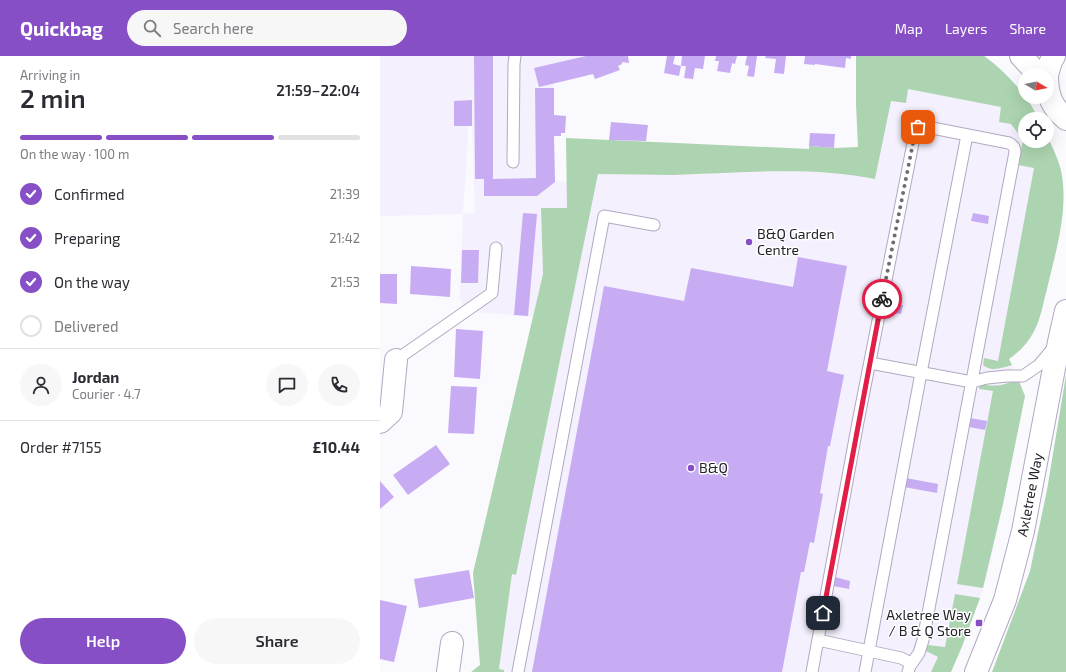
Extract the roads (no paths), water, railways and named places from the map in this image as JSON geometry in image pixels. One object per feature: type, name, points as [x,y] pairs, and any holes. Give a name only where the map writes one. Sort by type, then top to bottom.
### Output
[{"type":"street","points":[[1021,56],[1032,68]]},
{"type":"street","points":[[1049,68],[1054,56]]},
{"type":"street","points":[[1053,104],[1059,113],[1066,119]]},
{"type":"street","name":"Axletree Way","points":[[976,672],[1005,600],[1023,531],[1066,311]]},
{"type":"street","points":[[380,422],[391,412],[396,360]]},
{"type":"street","points":[[448,672],[452,643]]},
{"type":"lane","points":[[513,162],[515,56]]},
{"type":"lane","points":[[812,672],[870,363],[916,130],[918,127],[922,126],[1009,143],[1013,145],[1015,149],[924,640],[919,653],[909,669]]},
{"type":"lane","points":[[865,672],[967,135]]},
{"type":"lane","points":[[518,672],[604,216],[654,225]]},
{"type":"lane","points":[[396,360],[492,293],[496,248]]},
{"type":"lane","points":[[870,363],[972,382],[986,378],[1023,376],[1038,365],[1059,342]]},
{"type":"lane","points":[[818,640],[901,658],[907,661],[909,669]]},
{"type":"place","name":"B&Q Garden Centre","points":[[749,242]]},
{"type":"place","name":"B&Q","points":[[691,468]]},
{"type":"place","name":"Axletree Way / B & Q Store","points":[[979,623]]}]
